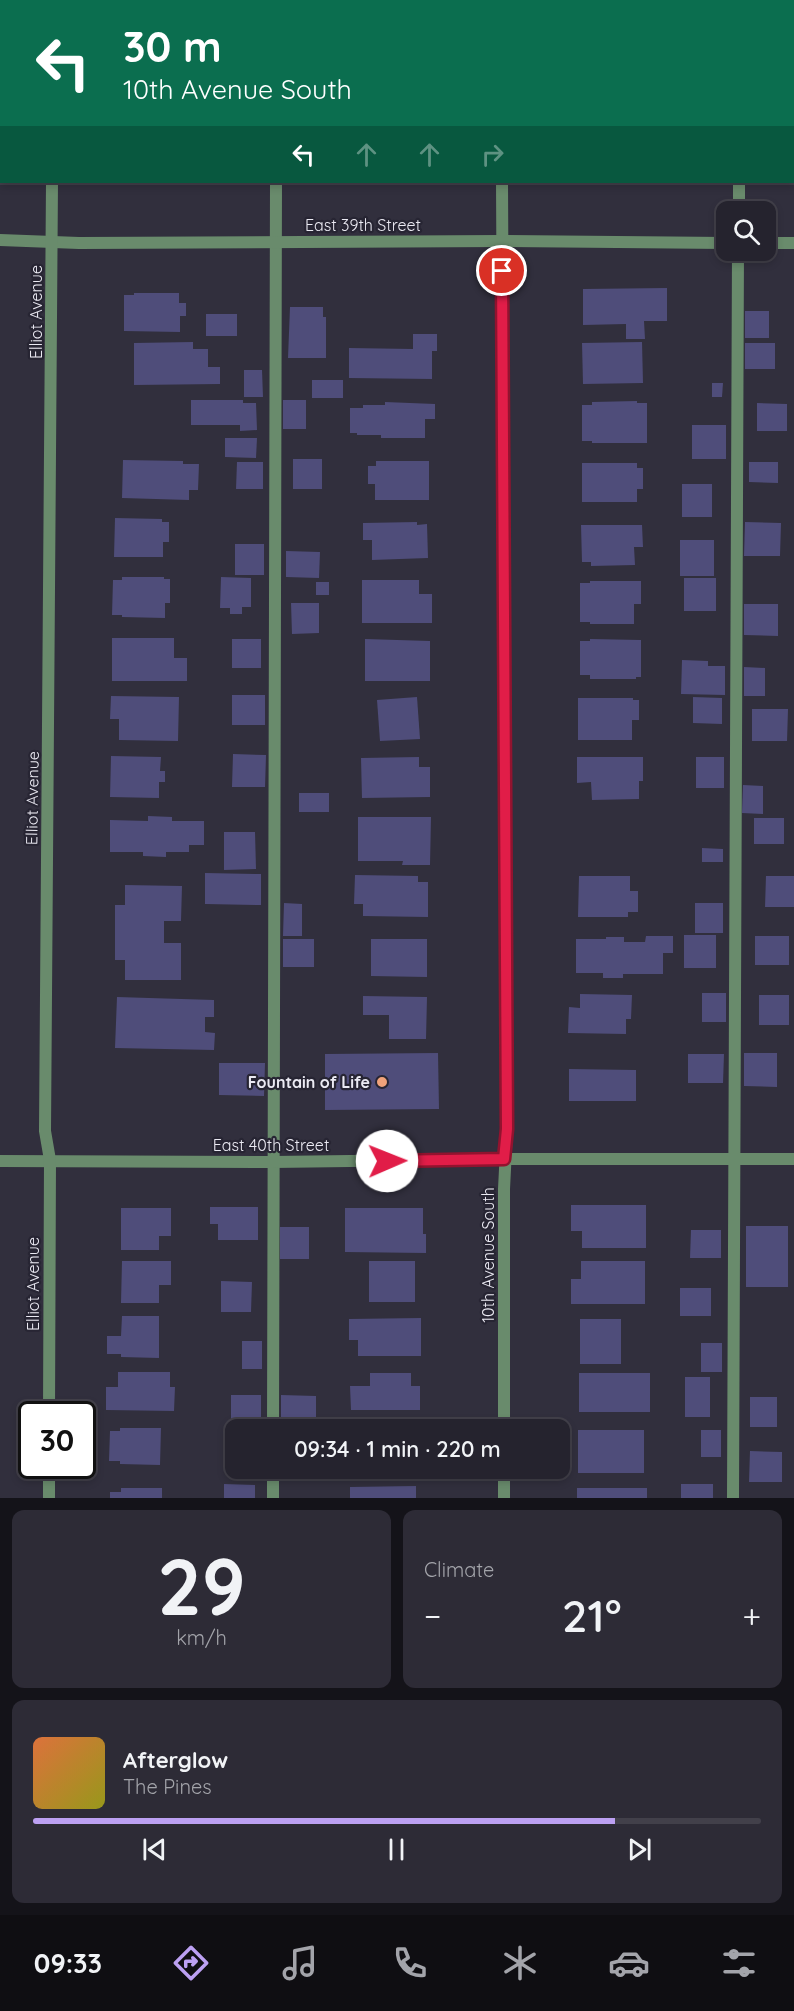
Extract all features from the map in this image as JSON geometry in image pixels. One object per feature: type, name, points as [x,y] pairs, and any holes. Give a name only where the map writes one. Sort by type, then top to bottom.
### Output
[{"type":"street","name":"Elliot Avenue","points":[[49,1401],[50,1160],[45,1119],[52,183]]},
{"type":"street","points":[[273,1419],[276,183]]},
{"type":"street","name":"10th Avenue South","points":[[502,183],[507,1129],[504,1159],[504,1419]]},
{"type":"street","points":[[739,183],[739,201]]},
{"type":"street","name":"East 39th Street","points":[[0,240],[716,243]]},
{"type":"street","points":[[776,243],[794,243]]},
{"type":"street","points":[[733,1498],[738,261]]},
{"type":"street","name":"East 40th Street","points":[[0,1161],[794,1159]]},
{"type":"street","points":[[49,1479],[49,1498]]},
{"type":"street","points":[[273,1479],[273,1498]]},
{"type":"street","points":[[504,1479],[504,1498]]},
{"type":"building","points":[[580,183],[656,183],[656,184]]},
{"type":"building","points":[[667,288],[667,321],[644,321],[645,339],[626,339],[626,324],[583,325],[583,289]]},
{"type":"building","points":[[134,293],[179,293],[179,303],[186,303],[186,316],[180,316],[180,332],[124,331],[124,295],[134,295]]},
{"type":"building","points":[[290,307],[323,307],[323,317],[326,317],[326,358],[288,358]]},
{"type":"building","points":[[745,311],[769,311],[769,338],[745,338]]},
{"type":"building","points":[[206,314],[237,314],[237,336],[206,336]]},
{"type":"building","points":[[413,334],[437,334],[437,351],[432,351],[432,379],[349,378],[349,348],[413,349]]},
{"type":"building","points":[[193,342],[193,349],[208,349],[208,367],[220,367],[220,384],[134,385],[134,343]]},
{"type":"building","points":[[642,342],[643,383],[583,384],[582,343]]},
{"type":"building","points":[[745,343],[775,343],[775,369],[745,369]]},
{"type":"building","points":[[244,370],[262,370],[263,397],[244,397]]},
{"type":"building","points":[[312,380],[343,380],[343,398],[312,398]]},
{"type":"building","points":[[712,383],[723,383],[722,397],[712,397]]},
{"type":"building","points":[[191,400],[243,400],[243,403],[256,403],[257,430],[240,431],[240,425],[191,425]]},
{"type":"building","points":[[283,400],[306,400],[306,429],[283,429]]},
{"type":"building","points":[[637,401],[637,403],[647,403],[647,443],[582,441],[582,405],[592,405],[592,402]]},
{"type":"building","points":[[385,402],[435,404],[435,419],[425,419],[425,438],[381,438],[381,435],[350,433],[350,408],[363,408],[363,405],[385,405]]},
{"type":"building","points":[[757,403],[787,404],[787,431],[757,431]]},
{"type":"building","points":[[692,425],[726,425],[726,459],[692,459]]},
{"type":"building","points":[[225,438],[257,438],[256,458],[225,457]]},
{"type":"building","points":[[293,459],[322,459],[322,489],[293,489]]},
{"type":"building","points":[[123,460],[183,461],[183,464],[199,464],[198,490],[189,490],[189,500],[122,498]]},
{"type":"building","points":[[376,461],[429,461],[429,500],[375,500],[375,484],[368,484],[368,466],[376,466]]},
{"type":"building","points":[[237,462],[263,462],[263,489],[236,489]]},
{"type":"building","points":[[749,462],[778,462],[778,483],[749,482]]},
{"type":"building","points":[[582,463],[637,463],[637,468],[643,468],[643,489],[637,489],[637,502],[582,502]]},
{"type":"building","points":[[682,484],[712,484],[712,517],[682,517]]},
{"type":"building","points":[[115,518],[162,519],[162,522],[169,522],[169,542],[163,542],[163,557],[114,557]]},
{"type":"building","points":[[417,522],[417,525],[427,524],[428,558],[372,560],[372,540],[363,540],[363,523]]},
{"type":"building","points":[[745,522],[781,523],[780,556],[744,556]]},
{"type":"building","points":[[581,525],[642,525],[643,547],[634,547],[635,565],[591,566],[591,562],[582,562]]},
{"type":"building","points":[[680,540],[714,540],[714,576],[680,576]]},
{"type":"building","points":[[235,544],[264,544],[264,575],[235,575]]},
{"type":"building","points":[[286,551],[320,552],[319,578],[286,577]]},
{"type":"building","points":[[122,577],[170,579],[170,603],[165,603],[165,618],[112,615],[113,580],[122,580]]},
{"type":"building","points":[[221,577],[251,578],[251,607],[242,607],[242,614],[230,614],[230,608],[220,608]]},
{"type":"building","points":[[684,578],[716,578],[716,611],[684,611]]},
{"type":"building","points":[[362,580],[419,580],[419,594],[432,594],[432,623],[362,623]]},
{"type":"building","points":[[590,581],[641,581],[641,604],[634,604],[634,624],[580,622],[580,583],[590,583]]},
{"type":"building","points":[[316,582],[329,582],[329,595],[316,595]]},
{"type":"building","points":[[291,603],[319,603],[319,633],[292,634]]},
{"type":"building","points":[[744,604],[778,604],[778,636],[744,635]]},
{"type":"building","points":[[112,638],[174,638],[174,658],[187,658],[187,681],[112,681]]},
{"type":"building","points":[[232,639],[261,639],[261,668],[232,668]]},
{"type":"building","points":[[365,639],[430,641],[430,681],[365,681]]},
{"type":"building","points":[[590,639],[641,640],[641,677],[636,677],[636,679],[590,679],[590,675],[580,675],[580,641],[590,641]]},
{"type":"building","points":[[682,660],[708,661],[708,666],[725,666],[725,695],[681,694]]},
{"type":"building","points":[[744,667],[765,668],[765,696],[744,696]]},
{"type":"building","points":[[232,695],[265,695],[265,725],[232,725]]},
{"type":"building","points":[[111,696],[179,697],[178,741],[119,740],[119,719],[110,719]]},
{"type":"building","points":[[417,697],[420,739],[380,741],[377,700]]},
{"type":"building","points":[[693,697],[722,698],[722,724],[693,723]]},
{"type":"building","points":[[578,698],[633,698],[633,700],[639,700],[639,720],[632,720],[632,740],[578,740]]},
{"type":"building","points":[[752,709],[788,709],[787,741],[752,741]]},
{"type":"building","points":[[233,754],[266,755],[265,787],[232,787]]},
{"type":"building","points":[[111,756],[161,757],[160,771],[165,771],[165,782],[159,782],[159,798],[110,797]]},
{"type":"building","points":[[419,757],[419,767],[430,767],[430,797],[362,798],[361,758]]},
{"type":"building","points":[[577,757],[643,757],[643,781],[639,781],[639,799],[592,800],[591,782],[577,783]]},
{"type":"building","points":[[696,757],[724,757],[724,788],[696,788]]},
{"type":"building","points":[[743,785],[763,786],[763,814],[742,813]]},
{"type":"building","points":[[299,793],[329,793],[329,812],[299,812]]},
{"type":"building","points":[[148,816],[172,817],[172,821],[204,821],[204,845],[189,845],[189,852],[166,852],[166,857],[143,856],[143,852],[110,852],[110,820],[148,821]]},
{"type":"building","points":[[358,817],[431,817],[430,865],[402,865],[403,861],[358,861]]},
{"type":"building","points":[[754,818],[784,818],[784,844],[754,844]]},
{"type":"building","points":[[224,832],[255,832],[256,869],[224,870]]},
{"type":"building","points":[[702,848],[723,849],[723,862],[702,862]]},
{"type":"building","points":[[205,873],[261,874],[261,905],[205,904]]},
{"type":"building","points":[[355,875],[418,876],[418,882],[428,882],[428,917],[363,916],[363,904],[354,904]]},
{"type":"building","points":[[579,876],[630,876],[630,891],[638,891],[638,912],[628,912],[628,917],[578,917]]},
{"type":"building","points":[[766,876],[794,876],[794,907],[765,907]]},
{"type":"building","points":[[125,885],[182,886],[181,921],[164,921],[164,943],[181,943],[181,980],[125,980],[125,960],[115,960],[115,905],[125,905]]},
{"type":"building","points":[[284,903],[302,904],[302,936],[283,936]]},
{"type":"building","points":[[695,903],[723,903],[723,933],[695,933]]},
{"type":"building","points":[[684,935],[716,935],[716,968],[684,968]]},
{"type":"building","points":[[646,936],[673,936],[673,953],[663,953],[663,974],[623,974],[623,978],[603,978],[603,973],[576,973],[576,939],[624,937],[624,942],[645,942]]},
{"type":"building","points":[[755,936],[789,936],[789,965],[755,965]]},
{"type":"building","points":[[283,939],[314,939],[314,967],[283,967]]},
{"type":"building","points":[[371,939],[427,939],[427,977],[371,976]]},
{"type":"building","points":[[702,993],[726,993],[726,1022],[702,1022]]},
{"type":"building","points":[[580,994],[632,995],[631,1019],[626,1019],[626,1034],[568,1033],[569,1007],[580,1008]]},
{"type":"building","points":[[759,995],[789,995],[789,1025],[759,1025]]},
{"type":"building","points":[[363,996],[427,997],[426,1039],[389,1039],[389,1015],[363,1015]]},
{"type":"building","points":[[117,997],[214,1000],[214,1017],[205,1017],[205,1032],[215,1033],[214,1050],[115,1048]]},
{"type":"building","name":"Fountain of Life","points":[[438,1053],[439,1109],[325,1110],[325,1054]]},
{"type":"building","points":[[744,1053],[777,1053],[777,1087],[744,1086]]},
{"type":"building","points":[[688,1054],[724,1054],[723,1083],[688,1083]]},
{"type":"building","points":[[219,1063],[265,1063],[264,1096],[219,1095]]},
{"type":"building","points":[[569,1069],[636,1070],[636,1101],[569,1101]]},
{"type":"building","points":[[571,1205],[646,1205],[646,1248],[582,1248],[582,1231],[571,1231]]},
{"type":"building","points":[[210,1207],[258,1207],[258,1240],[218,1240],[218,1224],[210,1224]]},
{"type":"building","points":[[121,1208],[171,1208],[171,1236],[159,1236],[159,1250],[121,1250]]},
{"type":"building","points":[[345,1208],[423,1208],[426,1253],[345,1252]]},
{"type":"building","points":[[746,1226],[788,1226],[788,1287],[746,1287]]},
{"type":"building","points":[[280,1227],[309,1227],[309,1259],[280,1259]]},
{"type":"building","points":[[691,1230],[721,1230],[721,1258],[690,1258]]},
{"type":"building","points":[[122,1261],[171,1261],[171,1285],[159,1285],[159,1303],[121,1303]]},
{"type":"building","points":[[369,1261],[415,1261],[415,1302],[369,1302]]},
{"type":"building","points":[[581,1261],[645,1261],[645,1304],[571,1304],[571,1279],[581,1279]]},
{"type":"building","points":[[221,1281],[252,1282],[251,1312],[221,1312]]},
{"type":"building","points":[[680,1288],[711,1288],[711,1316],[680,1316]]},
{"type":"building","points":[[122,1316],[159,1316],[159,1358],[121,1357],[121,1354],[107,1354],[107,1336],[121,1336]]},
{"type":"building","points":[[421,1318],[421,1356],[358,1356],[358,1340],[349,1340],[349,1319]]},
{"type":"building","points":[[580,1319],[621,1319],[621,1364],[580,1364]]},
{"type":"building","points":[[242,1341],[262,1341],[262,1369],[242,1369]]},
{"type":"building","points":[[701,1343],[722,1343],[722,1372],[701,1372]]},
{"type":"building","points":[[118,1372],[170,1372],[170,1387],[175,1387],[174,1411],[106,1410],[106,1387],[118,1387]]},
{"type":"building","points":[[370,1373],[411,1373],[411,1386],[420,1386],[420,1410],[351,1410],[350,1386],[370,1386]]},
{"type":"building","points":[[579,1373],[650,1373],[650,1412],[579,1412]]},
{"type":"building","points":[[685,1377],[710,1377],[710,1417],[685,1417]]},
{"type":"building","points":[[231,1395],[261,1395],[261,1419],[231,1419]]},
{"type":"building","points":[[281,1395],[316,1396],[316,1419],[281,1419]]},
{"type":"building","points":[[750,1397],[777,1397],[777,1427],[750,1427]]},
{"type":"building","points":[[120,1428],[161,1428],[160,1465],[120,1464],[120,1461],[109,1461],[110,1431],[120,1431]]},
{"type":"building","points":[[578,1430],[644,1430],[644,1473],[578,1473]]},
{"type":"building","points":[[701,1430],[721,1430],[721,1457],[701,1457]]},
{"type":"building","points":[[750,1451],[782,1452],[782,1482],[749,1482]]},
{"type":"building","points":[[224,1484],[255,1485],[255,1498],[224,1498]]},
{"type":"building","points":[[681,1484],[713,1484],[713,1498],[681,1498]]},
{"type":"building","points":[[416,1486],[416,1498],[350,1498],[350,1487]]},
{"type":"building","points":[[121,1488],[162,1488],[162,1498],[110,1498],[110,1492],[121,1492]]},
{"type":"building","points":[[577,1488],[647,1488],[647,1498],[577,1498]]},
{"type":"place","name":"Fountain of Life","points":[[382,1082]]},
{"type":"route","points":[[387,1161],[504,1159],[507,1129],[502,271]]}]
